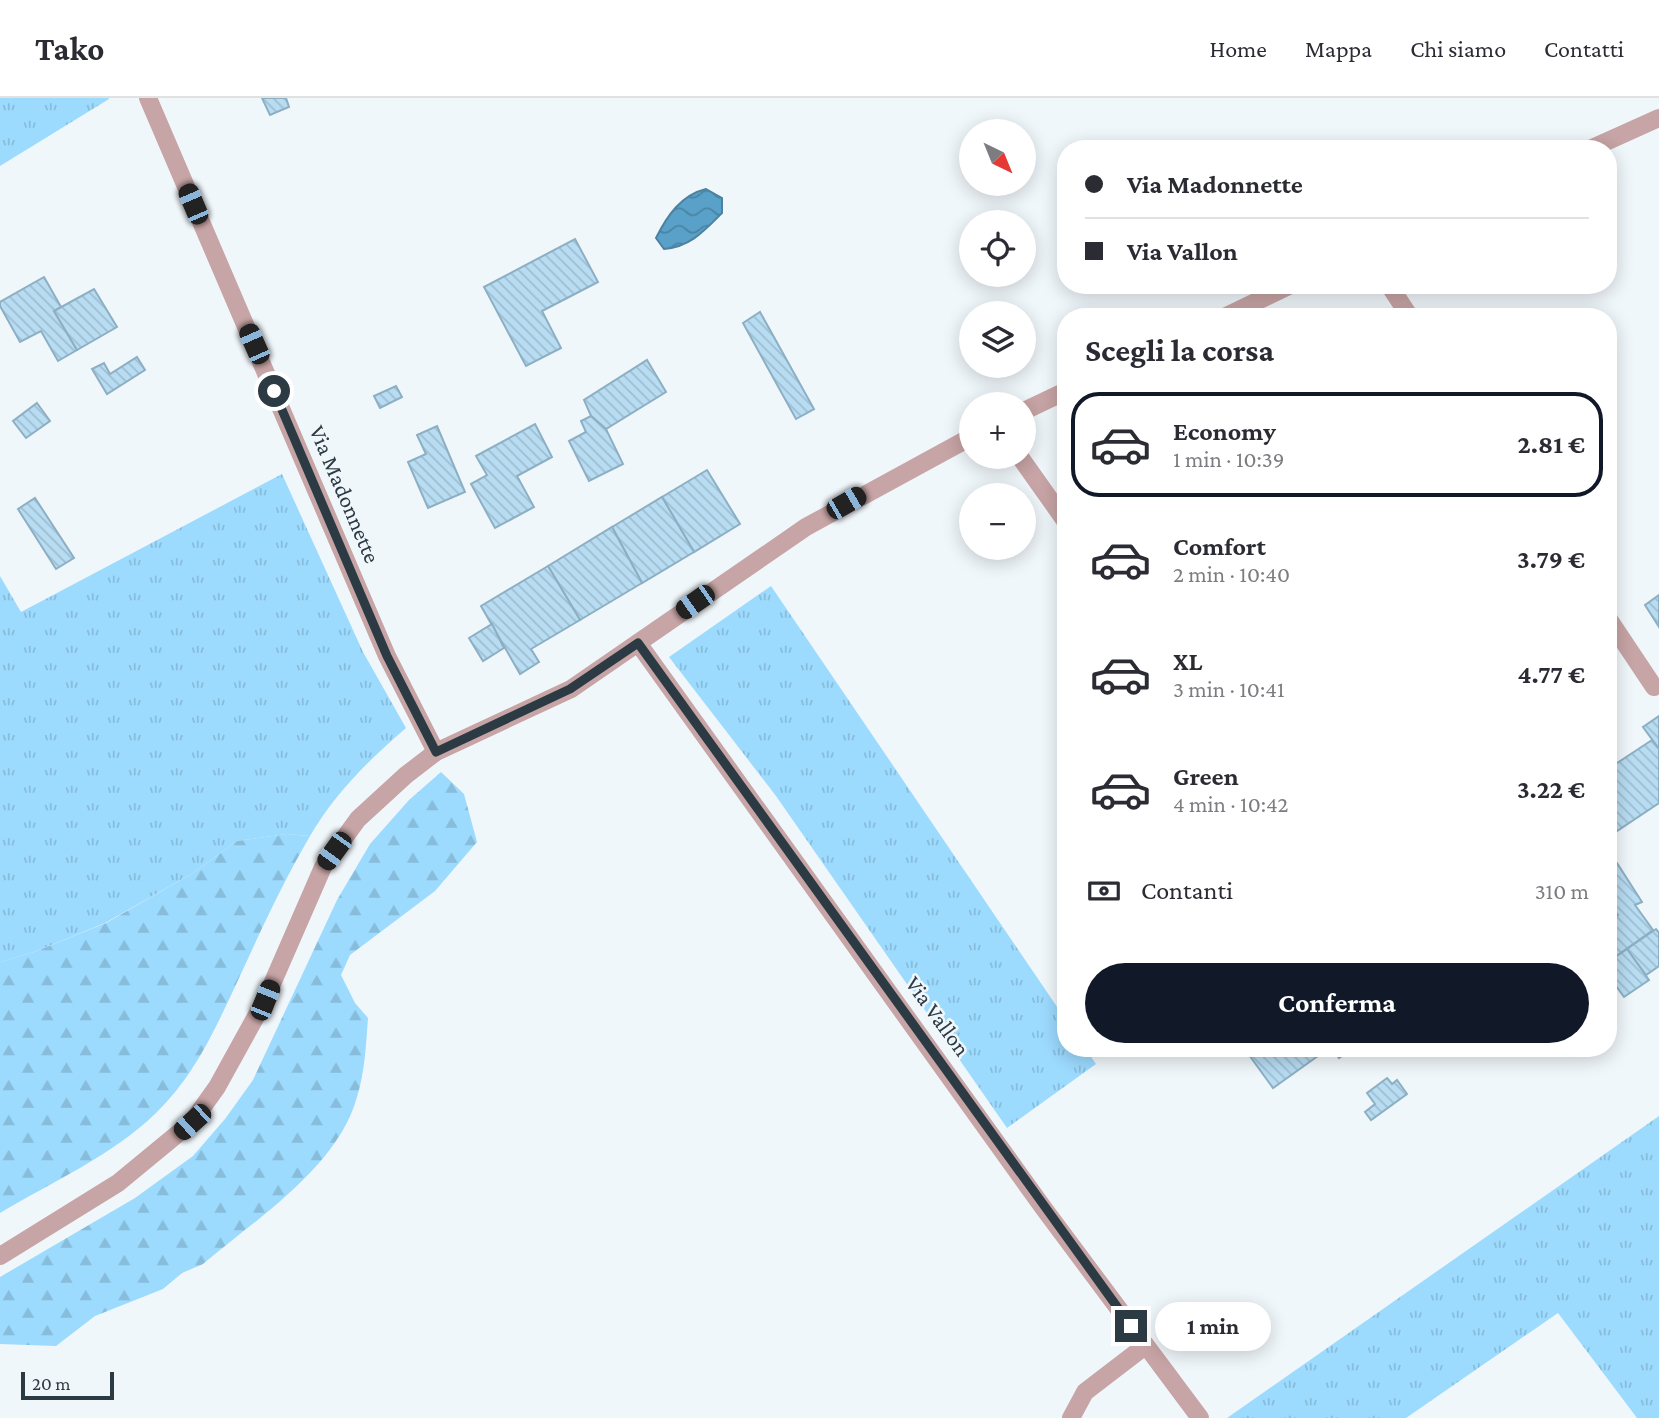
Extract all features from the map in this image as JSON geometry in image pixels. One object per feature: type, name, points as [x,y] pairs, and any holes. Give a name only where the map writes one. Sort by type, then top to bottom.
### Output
[{"type":"street","name":"Via Madonnette","points":[[148,98],[382,644],[436,752]]},
{"type":"street","points":[[1610,140],[1659,118]]},
{"type":"street","points":[[1243,308],[1272,294]]},
{"type":"street","points":[[1036,405],[1057,395]]},
{"type":"street","points":[[0,1256],[118,1183],[192,1122],[216,1087],[265,1000],[323,867],[358,819],[436,752],[570,689],[806,527],[959,444]]},
{"type":"street","points":[[1028,469],[1057,509]]},
{"type":"street","points":[[1617,632],[1654,687]]},
{"type":"street","name":"Via Vallon","points":[[638,643],[1200,1418]]},
{"type":"street","points":[[1071,1418],[1085,1392],[1146,1346]]},
{"type":"green space","points":[[0,98],[109,98],[109,99],[0,166]]},
{"type":"green space","points":[[282,474],[363,652],[406,728],[353,778],[330,805],[310,836],[287,834],[237,841],[193,873],[105,923],[34,952],[0,962],[0,576],[21,612]]},
{"type":"green space","points":[[771,586],[1057,1007],[1057,1057],[1091,1057],[1096,1064],[1007,1128],[776,796],[669,657]]},
{"type":"green space","points":[[441,772],[464,794],[477,842],[435,891],[350,955],[341,975],[355,1003],[368,1018],[366,1048],[357,1097],[347,1122],[332,1146],[314,1169],[270,1210],[203,1264],[182,1273],[163,1289],[95,1316],[56,1346],[0,1344],[0,1277],[135,1198],[193,1156],[225,1119],[253,1080],[337,900],[370,844],[409,800]]},
{"type":"green space","points":[[287,834],[310,836],[273,906],[213,1032],[183,1082],[156,1113],[121,1142],[0,1213],[0,962],[34,952],[106,923],[193,873],[237,841]]},
{"type":"green space","points":[[1659,1116],[1659,1418],[1637,1418],[1558,1313],[1406,1418],[1227,1418]]},
{"type":"water","points":[[706,189],[722,198],[722,213],[703,232],[689,241],[664,249],[656,238],[670,214],[689,196]]},
{"type":"building","points":[[262,98],[286,98],[289,107],[270,115]]},
{"type":"building","points":[[575,239],[598,282],[542,311],[561,348],[526,366],[484,287]]},
{"type":"building","points":[[44,277],[61,307],[54,311],[77,350],[58,361],[41,331],[20,342],[0,306],[0,302]]},
{"type":"building","points":[[94,289],[117,327],[77,350],[54,311]]},
{"type":"building","points":[[760,312],[814,409],[796,419],[743,323]]},
{"type":"building","points":[[137,357],[145,370],[107,394],[92,369],[104,363],[110,374]]},
{"type":"building","points":[[647,360],[666,392],[606,429],[591,416],[584,400]]},
{"type":"building","points":[[396,386],[402,397],[380,408],[374,396]]},
{"type":"building","points":[[37,403],[50,421],[26,438],[13,421]]},
{"type":"building","points":[[591,416],[606,429],[623,464],[589,481],[569,441],[586,432],[581,421]]},
{"type":"building","points":[[535,424],[552,457],[517,476],[534,507],[495,528],[471,484],[487,475],[476,456]]},
{"type":"building","points":[[437,426],[465,492],[428,508],[408,462],[426,454],[417,435]]},
{"type":"building","points":[[707,470],[740,524],[694,552],[662,497]]},
{"type":"building","points":[[662,497],[694,552],[642,583],[612,527]]},
{"type":"building","points":[[35,498],[74,558],[56,569],[18,509]]},
{"type":"building","points":[[612,527],[642,583],[580,620],[548,566]]},
{"type":"building","points":[[548,566],[580,620],[531,649],[539,662],[520,674],[481,606]]},
{"type":"building","points":[[1659,595],[1659,627],[1645,605]]},
{"type":"building","points":[[492,624],[504,648],[483,661],[469,638]]},
{"type":"building","points":[[1659,716],[1659,749],[1643,727]]},
{"type":"building","points":[[1652,740],[1659,749],[1659,803],[1617,831],[1617,763]]},
{"type":"building","points":[[1617,863],[1642,902],[1635,905],[1653,930],[1617,956]]},
{"type":"building","points":[[1656,929],[1659,933],[1659,966],[1646,975],[1627,949]]},
{"type":"building","points":[[1627,949],[1649,980],[1624,997],[1617,987],[1617,956]]},
{"type":"building","points":[[1251,1057],[1316,1057],[1273,1088]]},
{"type":"building","points":[[1387,1078],[1392,1084],[1397,1080],[1407,1094],[1371,1120],[1365,1112],[1375,1104],[1367,1093]]},
{"type":"route","points":[[274,391],[387,656],[436,752],[508,721],[570,689],[638,643],[1131,1326]]}]
